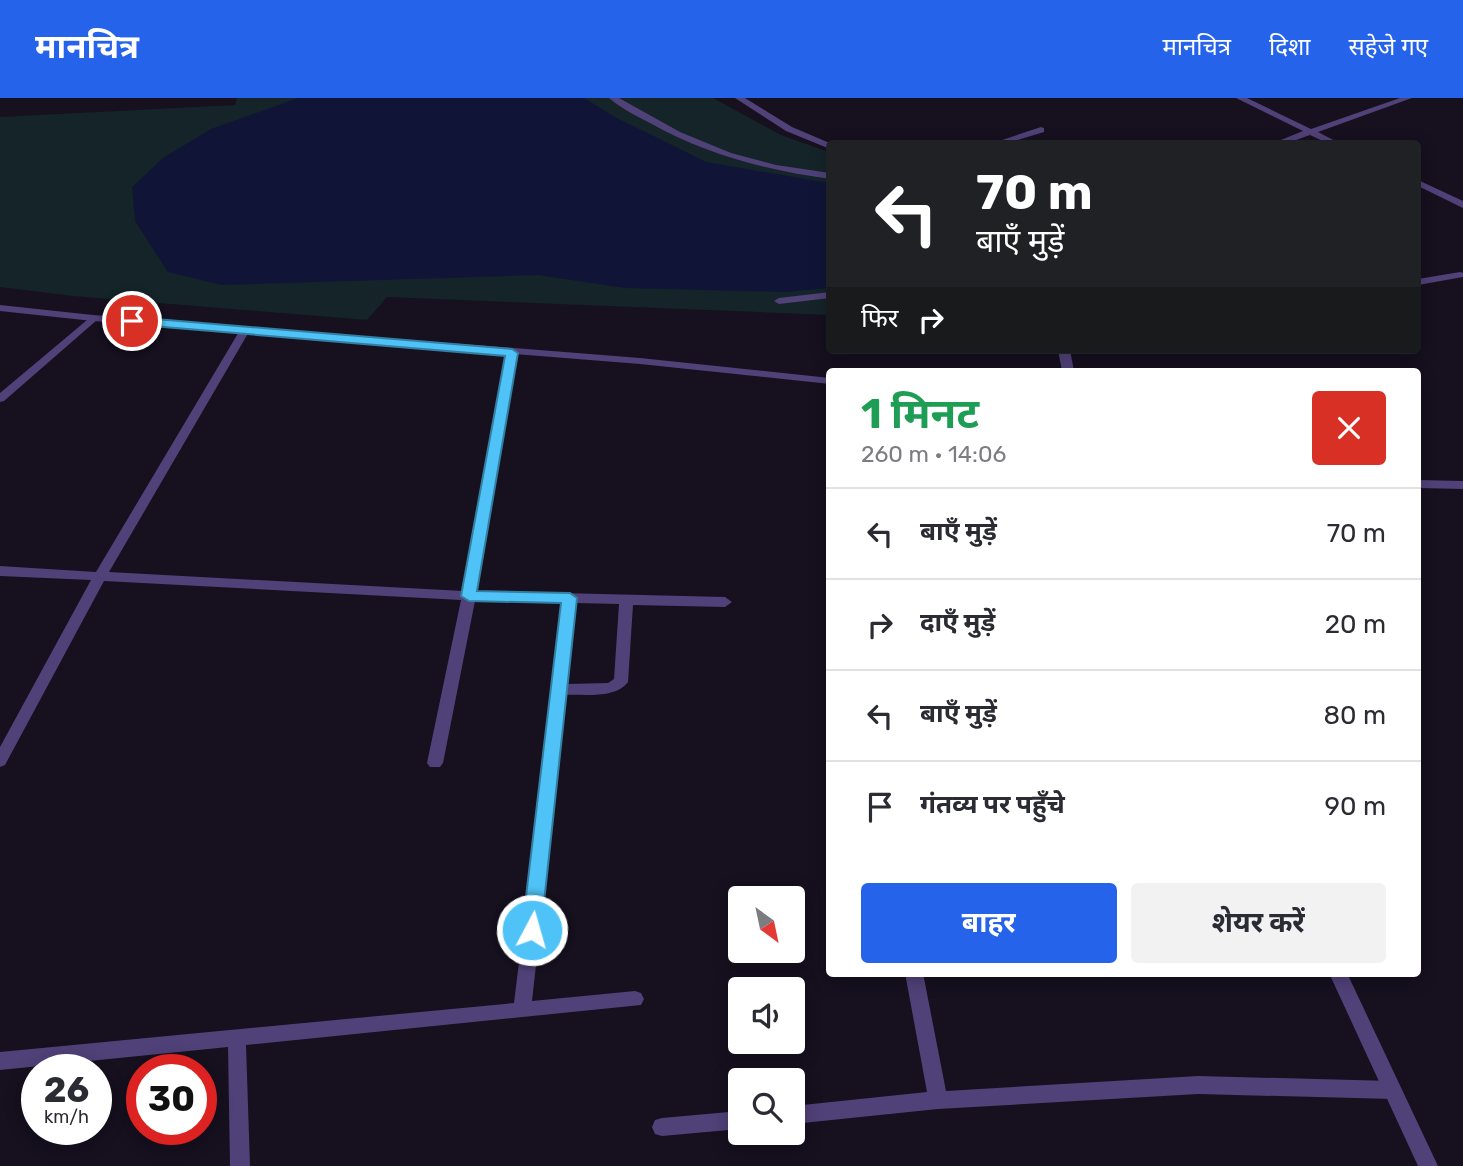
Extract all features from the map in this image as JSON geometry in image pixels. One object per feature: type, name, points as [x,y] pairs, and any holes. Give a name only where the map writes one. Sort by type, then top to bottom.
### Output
[{"type":"street","points":[[613,98],[636,113],[722,153],[771,166],[826,175]]},
{"type":"street","points":[[739,98],[789,129],[826,144]]},
{"type":"street","points":[[1240,98],[1329,140]]},
{"type":"street","points":[[1286,140],[1408,98]]},
{"type":"street","points":[[1007,140],[1041,130]]},
{"type":"street","points":[[1421,184],[1463,205]]},
{"type":"street","points":[[1421,282],[1460,275]]},
{"type":"street","points":[[779,300],[826,295]]},
{"type":"street","points":[[0,308],[512,353],[640,361],[826,382]]},
{"type":"street","points":[[0,399],[93,318]]},
{"type":"street","points":[[0,761],[101,575],[245,330]]},
{"type":"street","points":[[435,763],[469,596],[512,353]]},
{"type":"street","points":[[1421,484],[1463,485]]},
{"type":"street","points":[[0,571],[469,596],[725,602]]},
{"type":"street","points":[[522,1010],[570,598]]},
{"type":"street","points":[[559,690],[611,688],[621,682],[626,599]]},
{"type":"street","points":[[915,977],[938,1100]]},
{"type":"street","points":[[1340,977],[1428,1166]]},
{"type":"street","points":[[0,1061],[635,999]]},
{"type":"street","points":[[237,1038],[240,1166]]},
{"type":"street","points":[[805,1114],[938,1100],[1198,1085],[1392,1090]]},
{"type":"street","points":[[662,1127],[728,1121]]},
{"type":"shaded area","points":[[237,98],[713,98],[781,135],[826,151],[826,315],[387,297],[367,320],[73,296],[0,287],[0,117],[235,105]]},
{"type":"shaded area","points":[[298,98],[584,98],[613,116],[706,162],[826,182],[826,288],[787,292],[625,288],[538,275],[222,285],[168,272],[135,221],[132,187],[163,158],[211,129]]},
{"type":"route","points":[[132,321],[512,353],[469,596],[570,598],[532,930]]}]
